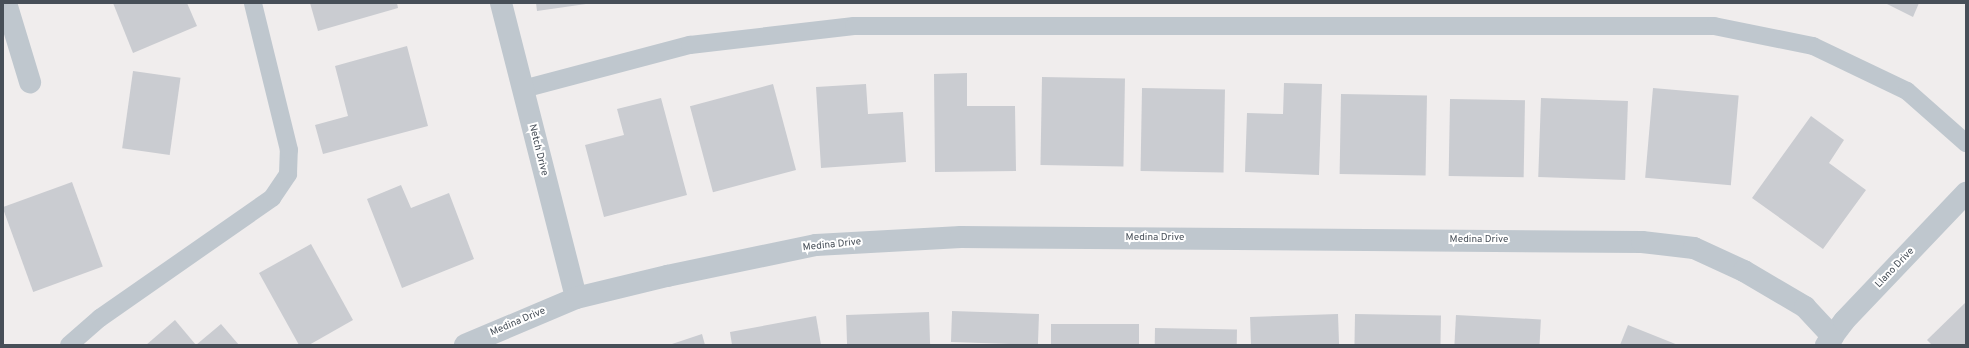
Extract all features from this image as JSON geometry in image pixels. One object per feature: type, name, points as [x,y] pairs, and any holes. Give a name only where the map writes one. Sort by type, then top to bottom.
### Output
[{"type":"street","points":[[6,3],[30,82]]},
{"type":"street","name":"Netch Drive","points":[[501,3],[576,298]]},
{"type":"street","name":"Llano Drive","points":[[1830,341],[1844,321],[1966,193]]},
{"type":"street","name":"Medina Drive","points":[[465,345],[576,298],[816,245],[961,237],[1642,242],[1694,248],[1744,271],[1805,307],[1830,341]]},
{"type":"lane","points":[[69,345],[100,318],[272,198],[288,174],[289,150],[253,3]]},
{"type":"lane","points":[[523,89],[690,45],[854,26],[1714,26],[1813,46],[1907,92],[1966,144]]},
{"type":"building","points":[[113,3],[187,3],[197,26],[133,53]]},
{"type":"building","points":[[310,3],[397,3],[398,8],[318,31]]},
{"type":"building","points":[[536,3],[586,3],[586,4],[537,11]]},
{"type":"building","points":[[1885,3],[1919,3],[1913,17]]},
{"type":"building","points":[[407,46],[428,126],[323,154],[315,125],[348,116],[335,66]]},
{"type":"building","points":[[133,71],[181,78],[170,155],[122,148]]},
{"type":"building","points":[[967,73],[967,106],[1015,106],[1016,171],[935,172],[934,74]]},
{"type":"building","points":[[1042,77],[1125,78],[1123,166],[1040,165]]},
{"type":"building","points":[[1284,83],[1322,84],[1319,175],[1245,172],[1247,113],[1283,114]]},
{"type":"building","points":[[773,84],[796,170],[713,192],[690,106]]},
{"type":"building","points":[[866,84],[868,114],[903,112],[906,162],[821,168],[816,87]]},
{"type":"building","points":[[1142,88],[1225,89],[1224,172],[1141,171]]},
{"type":"building","points":[[1653,88],[1739,95],[1731,185],[1645,178]]},
{"type":"building","points":[[1341,94],[1427,96],[1426,175],[1340,174]]},
{"type":"building","points":[[661,98],[687,195],[604,217],[585,145],[624,135],[617,109]]},
{"type":"building","points":[[1541,98],[1628,101],[1625,180],[1538,177]]},
{"type":"building","points":[[1450,99],[1525,100],[1524,177],[1449,176]]},
{"type":"building","points":[[1811,116],[1844,140],[1829,163],[1866,190],[1823,249],[1752,198]]},
{"type":"building","points":[[72,182],[103,267],[33,292],[3,207]]},
{"type":"building","points":[[401,185],[411,208],[449,193],[474,259],[402,288],[367,199]]},
{"type":"building","points":[[311,244],[353,320],[309,345],[299,345],[259,273]]},
{"type":"building","points":[[1966,302],[1966,345],[1932,345],[1927,340]]},
{"type":"building","points":[[952,311],[1039,314],[1038,345],[951,342]]},
{"type":"building","points":[[929,312],[930,345],[847,345],[846,315]]},
{"type":"building","points":[[1338,314],[1339,345],[1251,345],[1250,317]]},
{"type":"building","points":[[1355,314],[1441,316],[1440,345],[1354,345]]},
{"type":"building","points":[[1456,315],[1541,319],[1540,345],[1454,345]]},
{"type":"building","points":[[816,316],[821,345],[732,345],[730,332]]},
{"type":"building","points":[[175,320],[196,345],[146,345]]},
{"type":"building","points":[[221,324],[239,345],[196,345]]},
{"type":"building","points":[[1051,324],[1139,324],[1139,345],[1051,345]]},
{"type":"building","points":[[1628,325],[1678,345],[1620,345]]},
{"type":"building","points":[[1155,328],[1237,329],[1237,345],[1155,345]]},
{"type":"building","points":[[702,334],[705,345],[669,345]]}]
